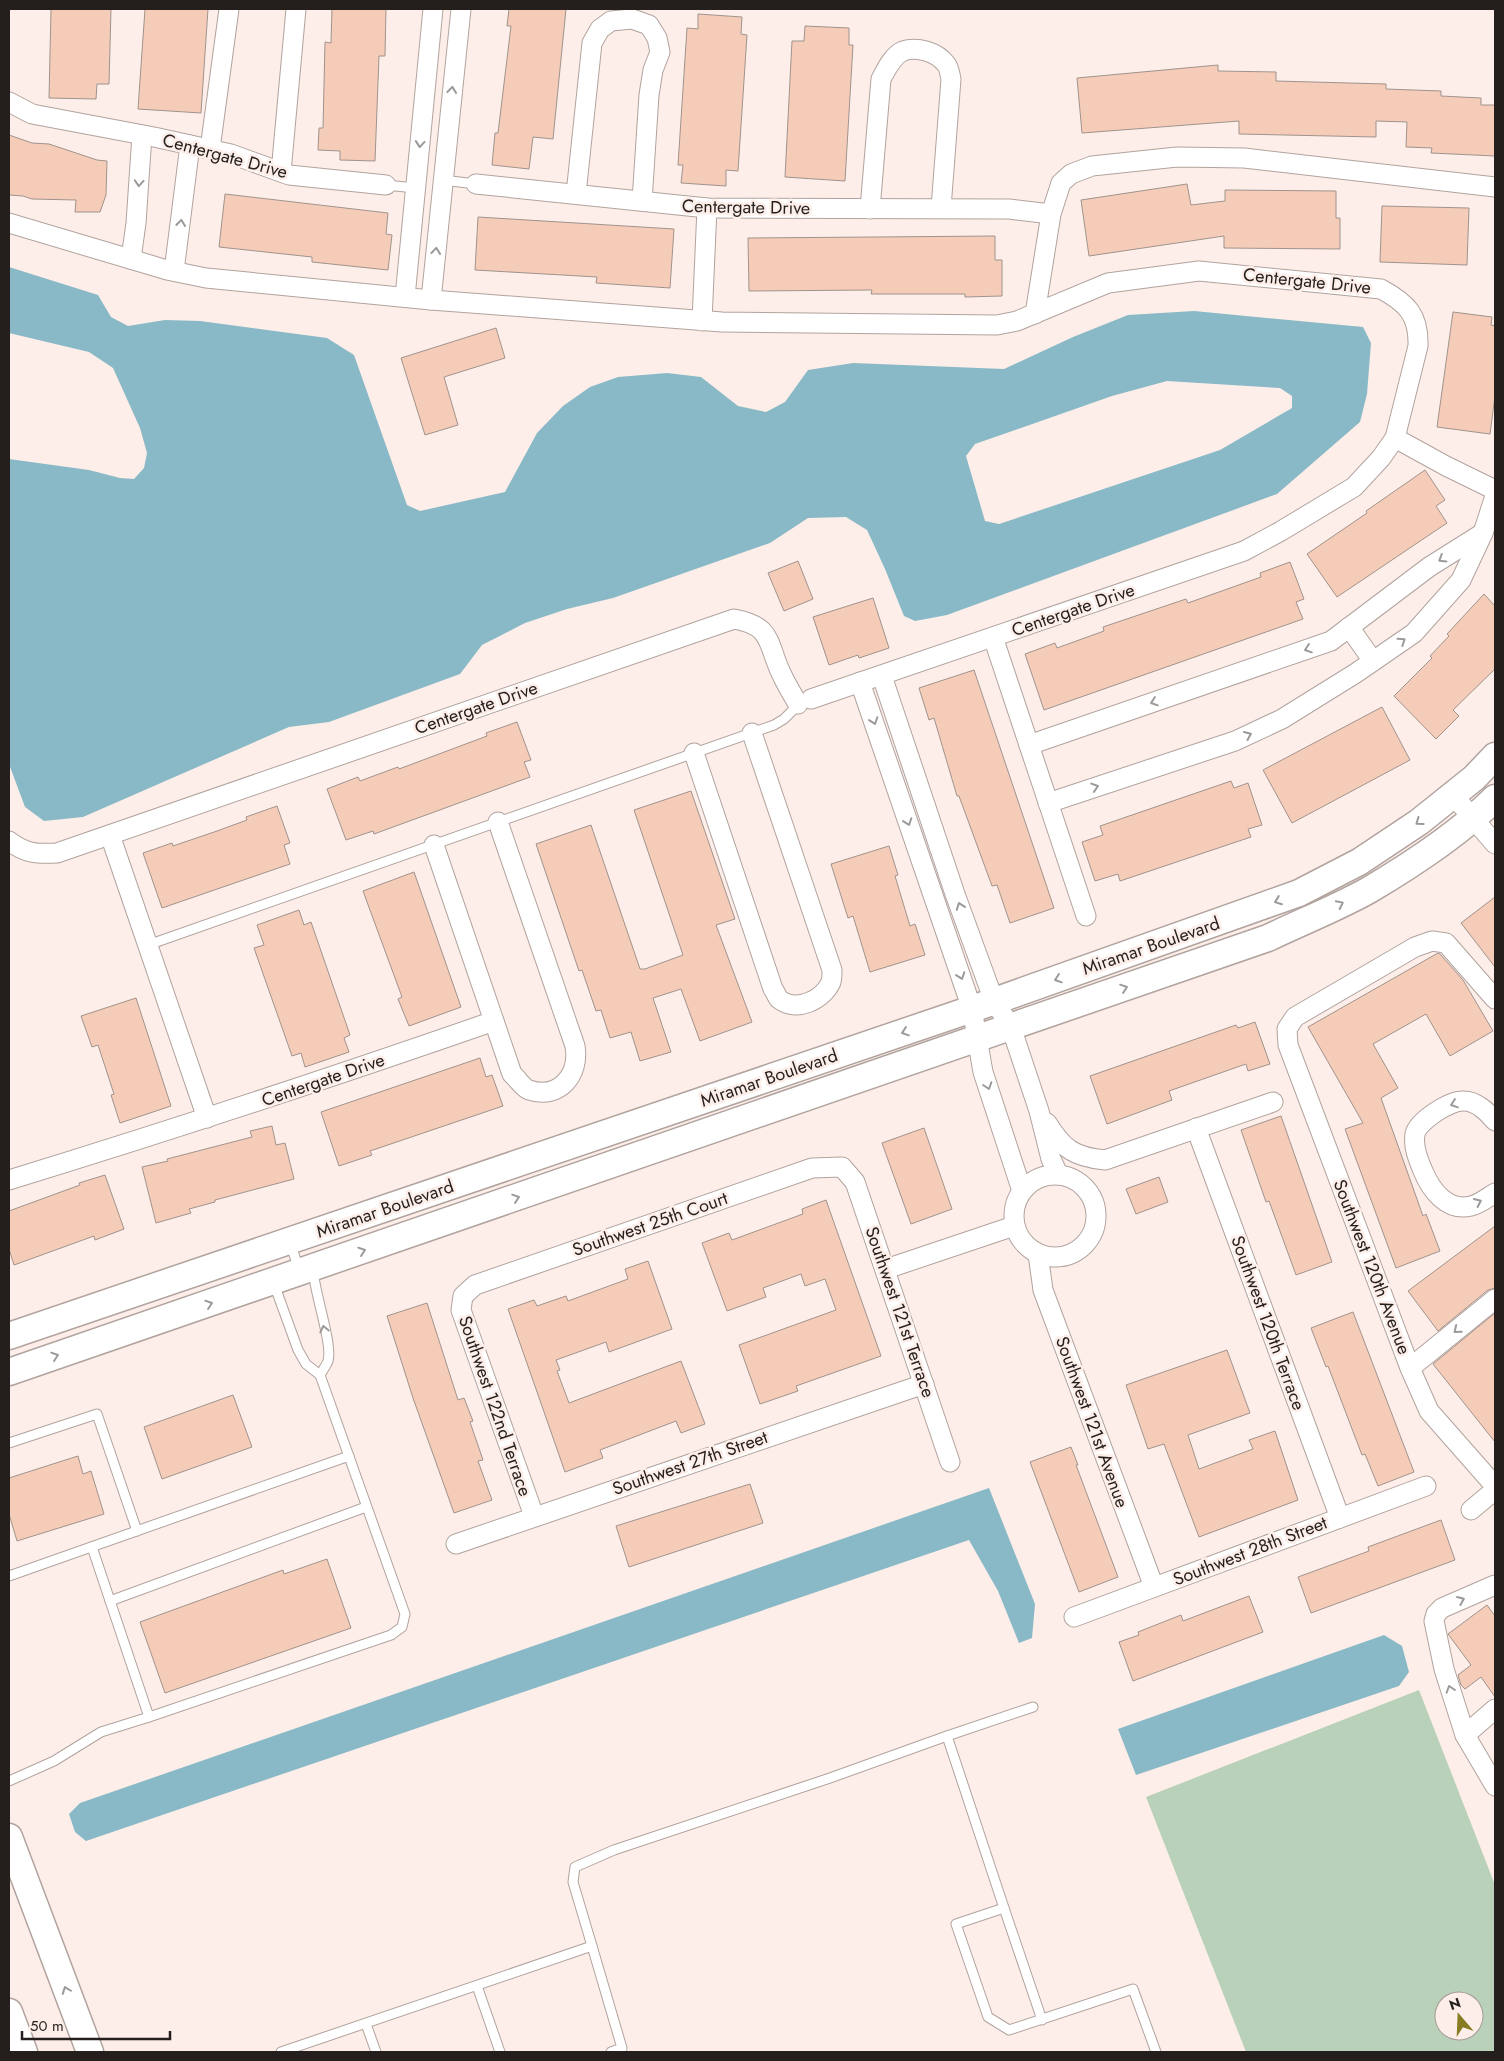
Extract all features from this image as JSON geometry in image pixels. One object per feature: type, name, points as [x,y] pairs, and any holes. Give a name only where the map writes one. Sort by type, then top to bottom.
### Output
[{"type":"street","points":[[210,149],[229,9]]},
{"type":"street","points":[[281,172],[296,9]]},
{"type":"street","points":[[405,297],[433,9]]},
{"type":"street","points":[[431,300],[461,9]]},
{"type":"street","points":[[576,194],[592,43],[600,29],[611,21],[632,19],[649,25],[657,38],[660,52],[653,70],[649,95],[642,201]]},
{"type":"street","points":[[870,208],[881,79],[889,63],[902,52],[918,50],[930,52],[947,64],[951,79],[940,208]]},
{"type":"street","name":"Centergate Drive","points":[[9,102],[32,114],[231,154],[288,175],[386,185]]},
{"type":"street","points":[[131,259],[136,223],[142,135]]},
{"type":"street","points":[[174,272],[190,145]]},
{"type":"street","points":[[1035,314],[1051,214],[1061,183],[1071,174],[1092,166],[1177,157],[1244,158],[1495,186]]},
{"type":"street","name":"Centergate Drive","points":[[476,184],[707,208],[1010,209],[1051,214]]},
{"type":"street","points":[[702,321],[707,208]]},
{"type":"street","name":"Centergate Drive","points":[[9,222],[174,272],[206,278],[431,300],[702,321],[997,326],[1017,321],[1108,283],[1199,271],[1381,289],[1398,299],[1410,311],[1418,335],[1418,346],[1395,438],[1381,458],[1354,487],[1282,531],[1244,551],[805,702],[781,673],[770,641],[763,631],[750,622],[734,618],[57,852],[37,854],[18,848],[9,841]]},
{"type":"street","points":[[1395,438],[1495,490]]},
{"type":"street","points":[[1048,803],[1235,741],[1282,719],[1414,633],[1461,580],[1483,533],[1495,496]]},
{"type":"street","points":[[1029,745],[1330,641],[1429,567],[1483,533]]},
{"type":"street","points":[[1349,627],[1373,661]]},
{"type":"street","name":"Centergate Drive","points":[[993,637],[1086,916]]},
{"type":"street","points":[[882,676],[920,791],[983,1005],[977,1038],[983,1072],[1022,1191]]},
{"type":"street","points":[[860,682],[900,798],[983,1005],[1011,1027],[1039,1112],[1050,1159],[1058,1174]]},
{"type":"street","points":[[694,754],[773,989],[779,999],[792,1004],[807,1004],[820,996],[831,982],[832,970],[752,733]]},
{"type":"street","name":"Miramar Boulevard","points":[[9,1336],[983,1005],[1299,893],[1359,862],[1419,822],[1474,778],[1495,756]]},
{"type":"street","points":[[1474,778],[1495,799]]},
{"type":"street","points":[[900,798],[920,791]]},
{"type":"street","points":[[1453,795],[1495,844]]},
{"type":"street","name":"Miramar Boulevard","points":[[9,1372],[1268,938],[1368,890],[1435,847],[1474,819],[1495,799]]},
{"type":"street","points":[[434,845],[512,1074],[527,1090],[555,1091],[567,1083],[573,1070],[577,1056],[575,1046],[498,822]]},
{"type":"street","points":[[110,834],[207,1118]]},
{"type":"street","name":"Southwest 120th Avenue","points":[[1495,998],[1446,943],[1432,941],[1416,948],[1294,1017],[1286,1029],[1288,1045],[1410,1368],[1429,1411],[1495,1486]]},
{"type":"street","name":"Centergate Drive","points":[[9,1180],[207,1118],[494,1021]]},
{"type":"street","points":[[1495,1121],[1479,1106],[1465,1100],[1457,1102],[1447,1106],[1420,1124],[1415,1132],[1414,1144],[1416,1156],[1434,1192],[1446,1202],[1460,1206],[1471,1206],[1495,1193]]},
{"type":"street","points":[[1039,1112],[1058,1142],[1072,1153],[1087,1158],[1105,1160],[1273,1102]]},
{"type":"street","name":"Southwest 120th Terrace","points":[[1196,1128],[1340,1518]]},
{"type":"street","points":[[1083,1185],[1105,1160]]},
{"type":"street","name":"Southwest 121st Terrace","points":[[842,1167],[855,1182],[950,1462]]},
{"type":"street","name":"Southwest 25th Court","points":[[463,1296],[475,1285],[812,1168],[842,1167]]},
{"type":"street","points":[[1058,1174],[1072,1178],[1083,1185],[1091,1195],[1096,1207],[1097,1220],[1094,1233],[1087,1244],[1076,1252],[1064,1257],[1051,1258],[1038,1254],[1028,1248],[1020,1238],[1014,1226],[1015,1208],[1022,1191],[1032,1181],[1058,1174]]},
{"type":"street","points":[[886,1269],[1014,1226]]},
{"type":"street","name":"Southwest 121st Avenue","points":[[1038,1254],[1043,1290],[1154,1588]]},
{"type":"street","name":"Southwest 122nd Terrace","points":[[463,1296],[461,1310],[534,1516]]},
{"type":"street","points":[[1410,1368],[1495,1299]]},
{"type":"street","name":"Southwest 27th Street","points":[[456,1544],[924,1384]]},
{"type":"street","name":"Southwest 28th Street","points":[[1074,1617],[1426,1486]]},
{"type":"street","points":[[1471,1510],[1495,1490]]},
{"type":"street","points":[[1495,1585],[1442,1608],[1436,1614],[1434,1621],[1444,1670],[1465,1735],[1495,1786]]},
{"type":"street","points":[[1465,1735],[1495,1709]]},
{"type":"street","points":[[9,1837],[90,2052]]},
{"type":"street","points":[[9,2012],[24,2052]]},
{"type":"lane","name":"Centergate Drive","points":[[443,180],[476,184]]},
{"type":"lane","name":"Centergate Drive","points":[[386,185],[415,188]]},
{"type":"lane","points":[[148,945],[752,733],[784,720],[805,702]]},
{"type":"lane","points":[[290,1241],[306,1270],[315,1292],[329,1349],[328,1361],[320,1375]]},
{"type":"lane","points":[[9,1781],[54,1761],[101,1732],[391,1635],[402,1627],[405,1614],[320,1375],[306,1364],[298,1350],[274,1281]]},
{"type":"lane","points":[[9,1443],[97,1414],[137,1531]]},
{"type":"lane","points":[[9,1576],[349,1456]]},
{"type":"lane","points":[[110,1602],[366,1507]]},
{"type":"lane","points":[[92,1547],[149,1717]]},
{"type":"lane","points":[[611,2052],[622,2048],[574,1882],[575,1867],[614,1850],[830,1778],[1033,1707]]},
{"type":"lane","points":[[947,1736],[1042,2020]]},
{"type":"lane","points":[[1004,1908],[956,1924],[988,2017],[1009,2030],[1133,1989],[1156,2052]]},
{"type":"lane","points":[[281,2052],[592,1946]]},
{"type":"lane","points":[[477,1986],[500,2052]]},
{"type":"lane","points":[[366,2024],[376,2052]]},
{"type":"green space","points":[[1419,1690],[1495,1885],[1495,2052],[1246,2052],[1146,1797]]},
{"type":"water","points":[[9,267],[98,295],[111,317],[128,326],[165,320],[200,321],[327,338],[354,355],[407,505],[420,511],[505,492],[537,433],[563,406],[590,387],[618,377],[667,373],[701,377],[738,406],[766,412],[785,402],[808,370],[853,363],[1004,369],[1073,337],[1128,315],[1194,311],[1363,327],[1371,343],[1367,394],[1360,422],[1277,494],[947,615],[915,621],[904,616],[867,530],[846,517],[808,518],[770,543],[613,598],[567,609],[525,623],[482,645],[460,674],[329,722],[289,727],[83,817],[44,821],[25,807],[9,764],[9,459],[89,470],[120,478],[134,479],[144,468],[147,453],[140,428],[113,368],[89,352],[9,333]],"holes":[[[1167,381],[1280,388],[1292,396],[1292,408],[1220,450],[999,524],[985,521],[966,456],[975,444],[1112,396]]]},
{"type":"water","points":[[989,1488],[1035,1604],[1032,1638],[1019,1643],[998,1591],[969,1540],[86,1841],[75,1832],[69,1814],[80,1803]]},
{"type":"water","points":[[1384,1635],[1402,1646],[1409,1672],[1399,1686],[1136,1775],[1118,1729]]},
{"type":"building","points":[[51,9],[111,9],[109,84],[97,84],[96,99],[49,98]]},
{"type":"building","points":[[145,9],[208,9],[201,113],[138,109]]},
{"type":"building","points":[[332,9],[386,9],[385,56],[379,56],[375,161],[340,160],[340,151],[318,150],[319,128],[323,128],[325,42],[331,43]]},
{"type":"building","points":[[509,9],[566,9],[553,139],[533,137],[529,169],[492,165],[495,133],[498,133],[511,26],[507,26]]},
{"type":"building","points":[[698,14],[742,17],[741,34],[747,35],[738,171],[726,170],[726,186],[681,183],[683,165],[678,165],[687,28],[698,29]]},
{"type":"building","points":[[805,26],[849,28],[849,45],[853,45],[845,181],[785,177],[792,41],[804,41]]},
{"type":"building","points":[[1218,65],[1218,71],[1276,72],[1276,81],[1386,84],[1386,89],[1441,91],[1441,96],[1481,98],[1481,105],[1495,105],[1495,156],[1431,153],[1432,148],[1406,147],[1407,122],[1376,121],[1376,137],[1239,134],[1239,121],[1082,133],[1077,78]]},
{"type":"building","points":[[9,135],[32,143],[49,144],[97,160],[107,161],[106,195],[100,212],[75,212],[76,200],[32,199],[9,195]]},
{"type":"building","points":[[1187,184],[1191,205],[1225,201],[1225,190],[1336,191],[1336,218],[1340,218],[1340,249],[1224,248],[1224,236],[1089,256],[1081,200]]},
{"type":"building","points":[[225,194],[388,213],[386,234],[392,235],[388,270],[312,262],[312,257],[219,247]]},
{"type":"building","points":[[1382,206],[1469,208],[1467,265],[1380,262]]},
{"type":"building","points":[[478,217],[674,229],[670,288],[596,283],[597,277],[475,270]]},
{"type":"building","points":[[995,236],[995,260],[1002,260],[1002,296],[965,297],[965,294],[871,294],[872,290],[749,291],[748,238]]},
{"type":"building","points":[[1453,312],[1492,317],[1491,325],[1495,326],[1495,396],[1490,434],[1437,427]]},
{"type":"building","points":[[496,328],[505,358],[444,377],[458,425],[425,435],[401,358]]},
{"type":"building","points":[[1425,470],[1445,500],[1436,506],[1447,523],[1337,597],[1307,554]]},
{"type":"building","points":[[798,561],[813,599],[784,611],[768,573]]},
{"type":"building","points":[[1290,562],[1304,599],[1296,602],[1303,619],[1044,710],[1025,654],[1055,643],[1057,648],[1104,631],[1103,627],[1186,599],[1188,603],[1261,577],[1260,573]]},
{"type":"building","points":[[1484,594],[1495,606],[1495,669],[1453,710],[1459,716],[1436,739],[1394,696],[1432,658],[1430,656],[1449,636],[1447,634]]},
{"type":"building","points":[[873,598],[889,648],[859,658],[858,655],[829,665],[813,617]]},
{"type":"building","points":[[974,670],[1054,908],[1010,923],[997,885],[992,886],[959,796],[957,796],[934,718],[929,720],[919,688]]},
{"type":"building","points":[[1382,707],[1410,760],[1292,823],[1263,770]]},
{"type":"building","points":[[517,722],[531,760],[524,762],[530,777],[374,834],[373,831],[346,840],[327,789],[358,777],[360,781],[398,767],[399,769],[487,736],[486,733]]},
{"type":"building","points":[[1231,781],[1234,788],[1248,783],[1262,825],[1248,829],[1251,837],[1120,881],[1118,874],[1095,881],[1082,842],[1103,835],[1100,826]]},
{"type":"building","points":[[691,791],[735,919],[716,925],[752,1022],[700,1041],[681,989],[653,998],[671,1052],[640,1061],[631,1032],[610,1038],[601,1010],[596,1011],[582,970],[579,971],[536,844],[591,825],[640,969],[645,969],[683,955],[634,810]]},
{"type":"building","points":[[277,806],[290,843],[284,845],[290,864],[162,908],[143,853],[172,843],[173,846],[217,831],[247,820],[246,817]]},
{"type":"building","points":[[889,846],[898,875],[895,876],[910,926],[915,924],[925,955],[870,972],[853,916],[848,918],[831,864]]},
{"type":"building","points":[[414,872],[461,1007],[409,1026],[398,999],[402,997],[363,891]]},
{"type":"building","points":[[1495,897],[1495,967],[1461,923]]},
{"type":"building","points":[[299,910],[304,925],[311,922],[350,1035],[344,1038],[349,1052],[305,1067],[301,1053],[292,1056],[254,948],[264,945],[257,925]]},
{"type":"building","points":[[1438,953],[1463,980],[1493,1031],[1450,1056],[1426,1014],[1373,1044],[1398,1088],[1381,1098],[1423,1216],[1426,1214],[1440,1251],[1396,1268],[1345,1129],[1363,1123],[1308,1027]]},
{"type":"building","points":[[136,998],[171,1106],[120,1123],[111,1095],[114,1094],[98,1045],[92,1047],[81,1016]]},
{"type":"building","points":[[1255,1022],[1270,1064],[1248,1071],[1246,1064],[1169,1091],[1172,1100],[1107,1124],[1090,1076],[1236,1025],[1238,1028]]},
{"type":"building","points":[[480,1058],[486,1077],[492,1075],[503,1106],[370,1151],[372,1155],[339,1166],[321,1112]]},
{"type":"building","points":[[1281,1116],[1332,1262],[1296,1275],[1269,1201],[1266,1202],[1241,1130]]},
{"type":"building","points":[[272,1126],[276,1145],[285,1143],[294,1179],[215,1200],[215,1202],[189,1209],[191,1213],[156,1223],[142,1167],[252,1137],[250,1131]]},
{"type":"building","points":[[924,1128],[952,1209],[911,1224],[882,1143]]},
{"type":"building","points":[[105,1175],[124,1229],[95,1240],[94,1236],[14,1265],[9,1249],[9,1211],[80,1185],[79,1183]]},
{"type":"building","points":[[1159,1177],[1168,1202],[1136,1214],[1126,1189]]},
{"type":"building","points":[[826,1200],[881,1356],[796,1386],[798,1391],[760,1404],[739,1345],[836,1310],[825,1279],[805,1286],[801,1274],[763,1288],[766,1297],[727,1311],[702,1243],[729,1233],[732,1240],[803,1214],[802,1209]]},
{"type":"building","points":[[1495,1226],[1495,1288],[1488,1290],[1438,1331],[1408,1291]]},
{"type":"building","points":[[648,1261],[672,1329],[609,1352],[606,1342],[556,1360],[560,1370],[557,1371],[569,1403],[681,1361],[705,1424],[681,1433],[676,1421],[600,1450],[603,1458],[565,1472],[508,1309],[534,1300],[537,1306],[566,1296],[568,1301],[628,1279],[625,1269]]},
{"type":"building","points":[[427,1303],[458,1400],[464,1398],[473,1421],[470,1422],[483,1460],[478,1461],[492,1500],[454,1513],[413,1398],[387,1316]]},
{"type":"building","points":[[1353,1312],[1414,1472],[1378,1486],[1365,1454],[1362,1455],[1328,1366],[1326,1367],[1311,1328]]},
{"type":"building","points":[[1495,1313],[1495,1442],[1433,1364]]},
{"type":"building","points":[[1227,1350],[1250,1413],[1188,1435],[1199,1469],[1253,1449],[1249,1440],[1275,1431],[1298,1500],[1199,1537],[1164,1444],[1148,1449],[1126,1385]]},
{"type":"building","points":[[233,1395],[252,1447],[162,1479],[144,1427]]},
{"type":"building","points":[[1071,1447],[1118,1577],[1079,1592],[1030,1462]]},
{"type":"building","points":[[78,1456],[83,1474],[91,1471],[104,1514],[17,1541],[9,1514],[9,1478]]},
{"type":"building","points":[[750,1484],[763,1523],[629,1567],[616,1526]]},
{"type":"building","points":[[1441,1520],[1455,1560],[1311,1613],[1298,1577],[1369,1551],[1368,1547]]},
{"type":"building","points":[[327,1559],[351,1628],[165,1693],[140,1622],[283,1570],[284,1574]]},
{"type":"building","points":[[1249,1596],[1263,1632],[1133,1681],[1119,1642],[1139,1635],[1138,1632],[1181,1615],[1183,1621]]},
{"type":"building","points":[[1487,1605],[1495,1616],[1495,1697],[1481,1677],[1465,1689],[1461,1685],[1458,1675],[1471,1665],[1448,1634]]}]
